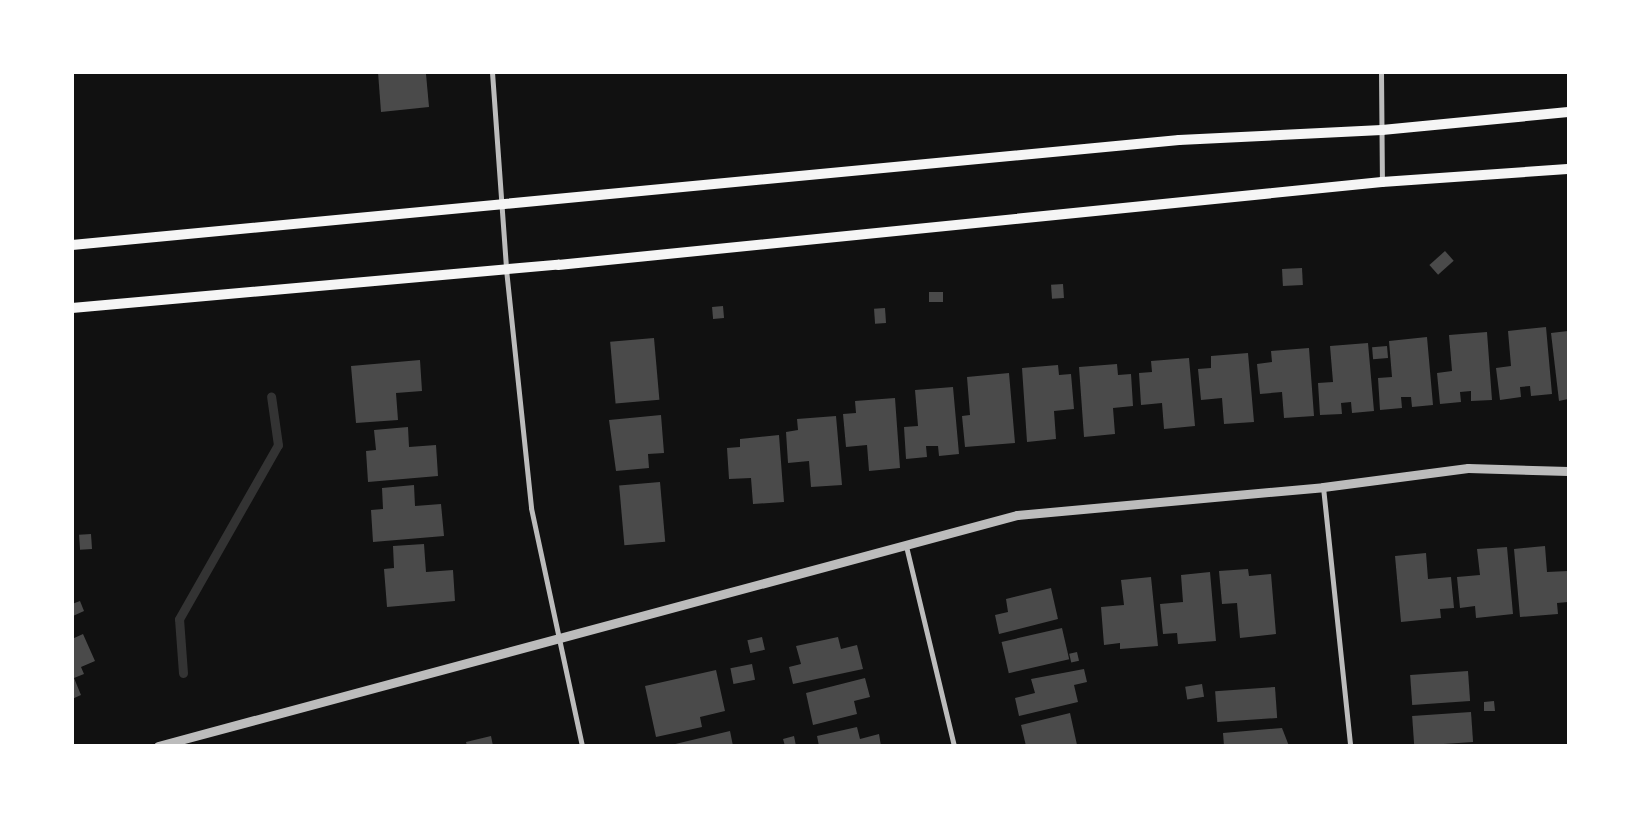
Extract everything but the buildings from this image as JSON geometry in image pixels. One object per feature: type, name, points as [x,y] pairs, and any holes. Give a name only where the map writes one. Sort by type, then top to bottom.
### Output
[{"type":"main road","points":[[72,245],[502,206],[1179,140],[1382,130],[1568,112]]},
{"type":"main road","points":[[72,308],[506,269],[1382,182],[1568,169]]},
{"type":"street","points":[[492,72],[506,269],[531,508],[556,636],[582,746]]},
{"type":"street","points":[[1381,72],[1382,182]]},
{"type":"street","points":[[158,746],[556,636],[906,546],[1017,515],[1323,487],[1468,468],[1568,471]]},
{"type":"street","points":[[1323,487],[1350,746]]},
{"type":"street","points":[[906,546],[954,746]]},
{"type":"waterway","points":[[183,673],[179,619],[278,445],[271,396]]}]
